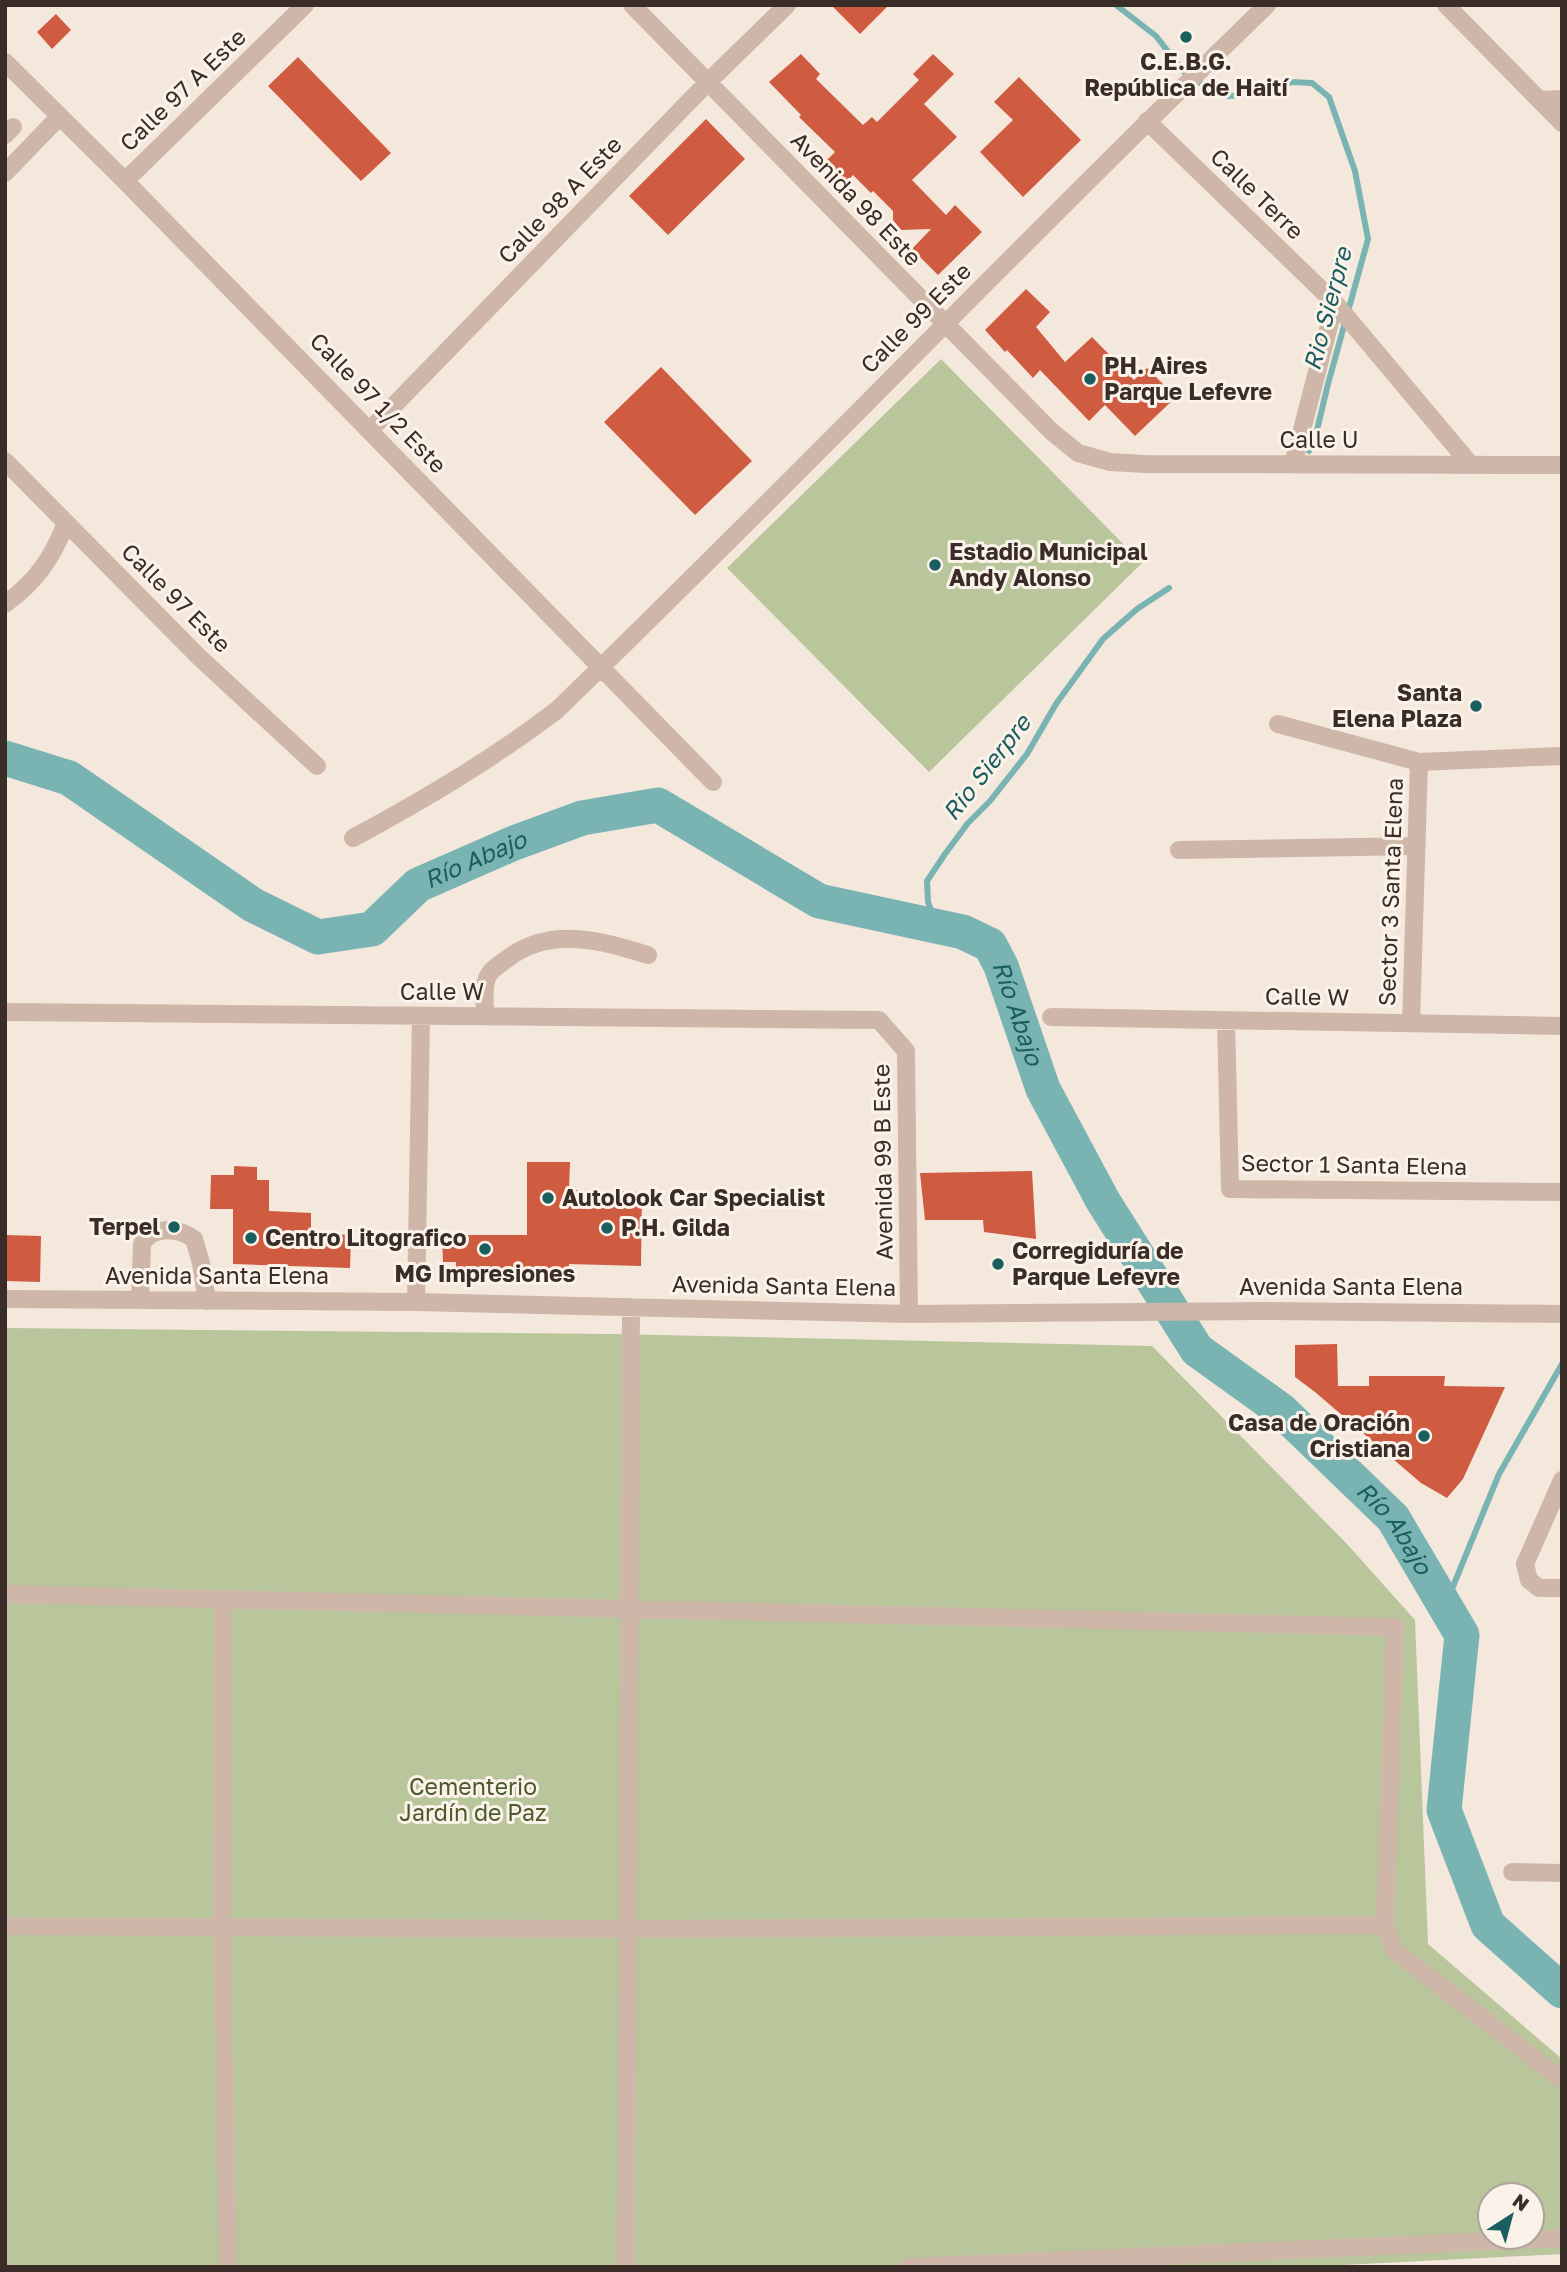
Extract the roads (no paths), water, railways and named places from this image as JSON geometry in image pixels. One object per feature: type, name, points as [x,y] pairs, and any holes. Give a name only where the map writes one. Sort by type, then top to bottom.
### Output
[{"type":"street","name":"Calle 97 A Este","points":[[125,181],[305,5]]},
{"type":"street","name":"Avenida 98 Este","points":[[632,5],[945,325],[1051,431],[1078,453]]},
{"type":"street","name":"Calle 98 A Este","points":[[370,430],[786,5]]},
{"type":"street","name":"Calle 99 Este","points":[[354,838],[495,755],[557,710],[1147,121],[1267,5]]},
{"type":"street","points":[[1446,5],[1562,123]]},
{"type":"street","name":"Calle 97 1/2 Este","points":[[5,62],[370,430],[713,782]]},
{"type":"street","points":[[1540,100],[1562,99]]},
{"type":"street","points":[[5,173],[60,116]]},
{"type":"street","name":"Calle Terre","points":[[1147,121],[1337,306],[1471,465]]},
{"type":"street","points":[[1293,464],[1337,306]]},
{"type":"street","name":"Calle U","points":[[1078,453],[1110,462],[1145,464],[1562,465]]},
{"type":"street","name":"Calle 97 Este","points":[[5,461],[199,657],[317,766]]},
{"type":"street","points":[[5,604],[43,570],[66,523]]},
{"type":"street","points":[[1278,724],[1419,762],[1562,756]]},
{"type":"street","name":"Sector 3 Santa Elena","points":[[1412,1023],[1419,762]]},
{"type":"street","points":[[1179,850],[1416,846]]},
{"type":"street","points":[[485,1016],[486,978],[523,947],[562,937],[615,944],[648,955]]},
{"type":"street","name":"Calle W","points":[[5,1012],[879,1020]]},
{"type":"street","points":[[416,1302],[421,1017]]},
{"type":"street","name":"Calle W","points":[[1051,1017],[1562,1026]]},
{"type":"street","name":"Avenida 99 B Este","points":[[879,1020],[906,1051],[909,1314]]},
{"type":"street","name":"Sector 1 Santa Elena","points":[[1226,1020],[1230,1189],[1562,1192]]},
{"type":"street","points":[[140,1300],[142,1244],[153,1231],[177,1231],[194,1239],[207,1301]]},
{"type":"street","name":"Avenida Santa Elena","points":[[5,1299],[416,1302],[909,1314],[1263,1311],[1562,1314]]},
{"type":"street","points":[[626,2267],[631,1307]]},
{"type":"street","points":[[1562,1480],[1525,1564],[1529,1580],[1539,1588],[1562,1588]]},
{"type":"street","points":[[5,1594],[1395,1627],[1385,1925],[1395,1950],[1562,2080]]},
{"type":"street","points":[[223,1599],[222,1927],[228,2267]]},
{"type":"street","points":[[1513,1872],[1562,1872]]},
{"type":"street","points":[[5,1926],[628,1929],[1385,1925]]},
{"type":"street","points":[[909,2267],[1562,2238]]},
{"type":"waterway","name":"Rio Sierpre","points":[[1116,5],[1156,36],[1183,71],[1205,86],[1228,96],[1246,95],[1292,82],[1312,83],[1329,97],[1355,171],[1368,239],[1309,451]]},
{"type":"waterway","name":"Rio Sierpre","points":[[937,926],[928,902],[927,881],[945,854],[1027,754],[1056,704],[1103,639],[1137,609],[1169,588]]},
{"type":"waterway","name":"Río Abajo","points":[[5,758],[69,778],[253,905],[318,937],[372,929],[418,885],[514,843],[582,818],[658,805],[819,901],[963,932],[990,945],[1001,966],[1043,1089],[1103,1201],[1197,1350],[1282,1411],[1393,1518],[1462,1635],[1444,1810],[1488,1925],[1562,1991]]},
{"type":"waterway","points":[[1445,1606],[1499,1474],[1562,1364]]},
{"type":"place","name":"C.E.B.G. República de Haití","points":[[1186,37]]},
{"type":"place","name":"PH. Aires Parque Lefevre","points":[[1090,379]]},
{"type":"place","name":"Estadio Municipal Andy Alonso","points":[[935,565]]},
{"type":"place","name":"Santa Elena Plaza","points":[[1476,706]]},
{"type":"place","name":"Autolook Car Specialist","points":[[548,1198]]},
{"type":"place","name":"Terpel","points":[[174,1227]]},
{"type":"place","name":"P.H. Gilda","points":[[607,1228]]},
{"type":"place","name":"Centro Litografico","points":[[251,1238]]},
{"type":"place","name":"MG Impresiones","points":[[485,1249]]},
{"type":"place","name":"Corregiduría de Parque Lefevre","points":[[998,1264]]},
{"type":"place","name":"Casa de Oración Cristiana","points":[[1424,1436]]},
{"type":"park label","name":"Cementerio Jardín de Paz","points":[[473,1800]]}]
